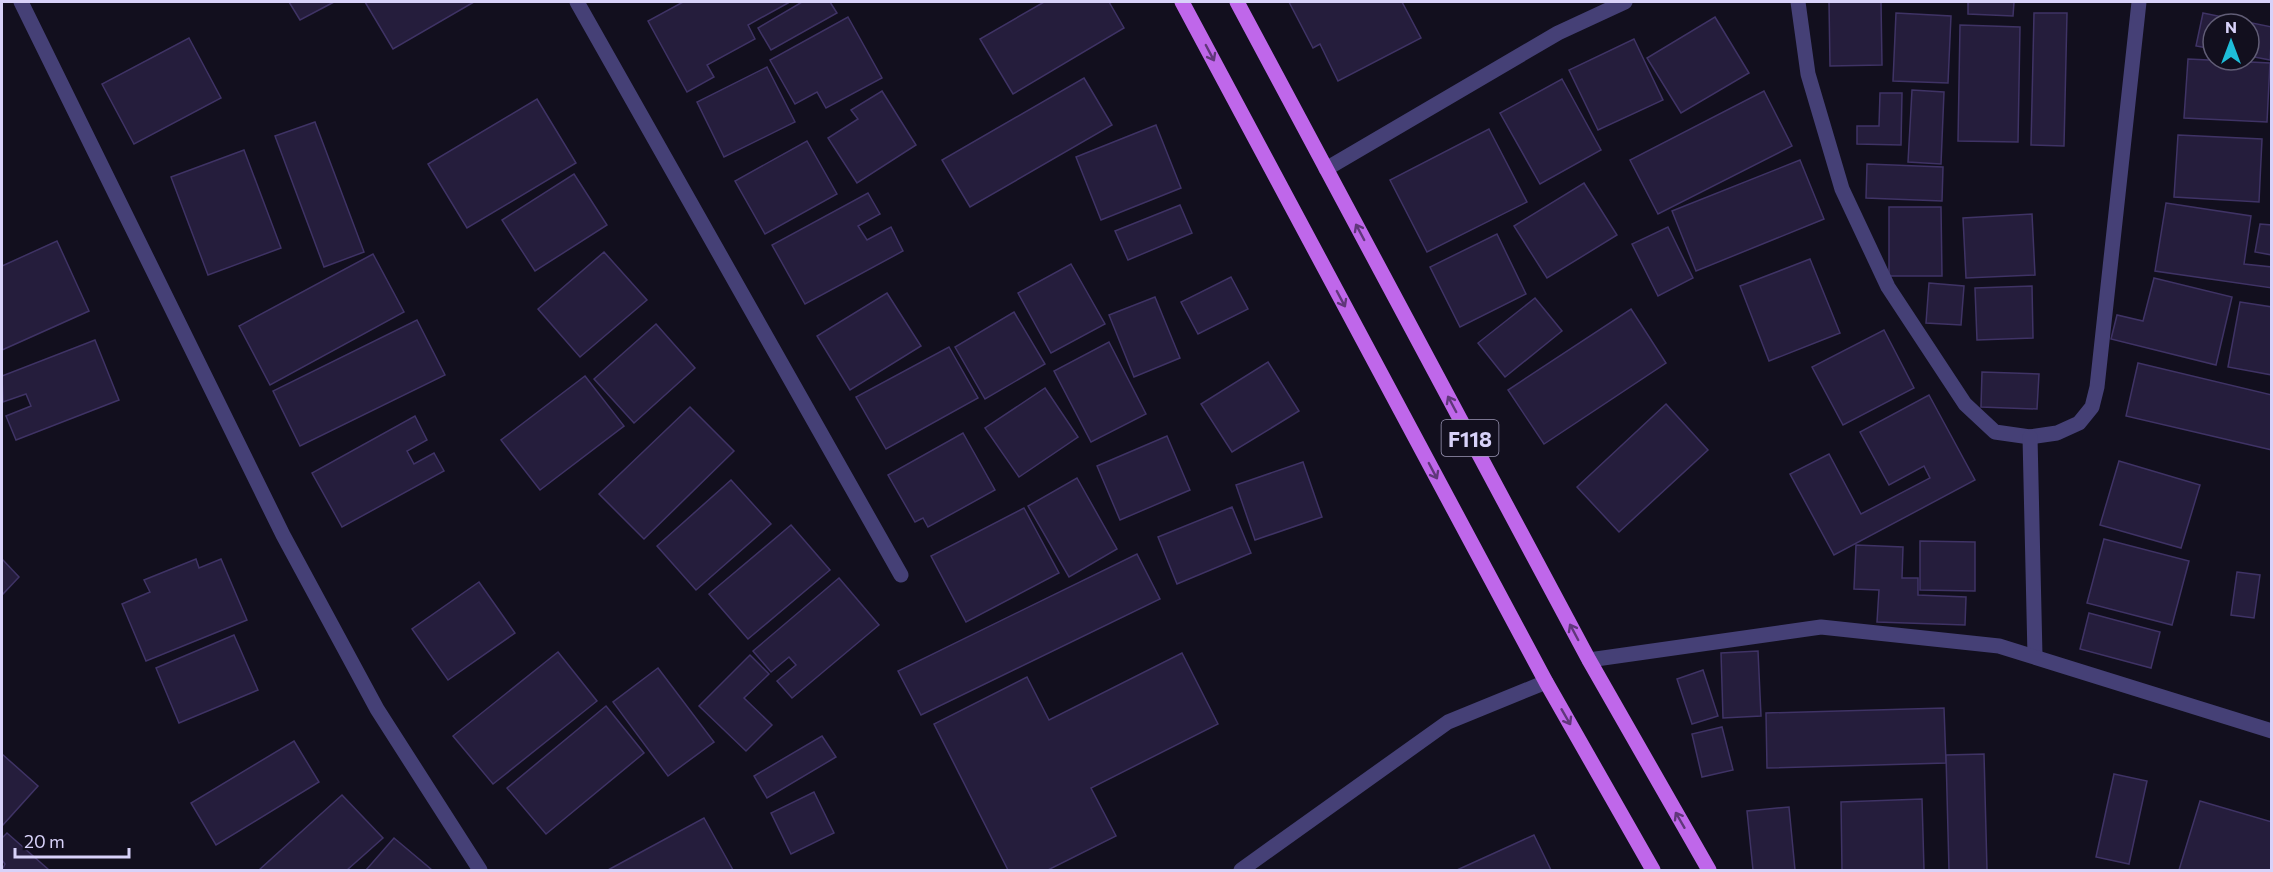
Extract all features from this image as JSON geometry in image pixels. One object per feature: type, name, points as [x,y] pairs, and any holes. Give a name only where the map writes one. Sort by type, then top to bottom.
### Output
[{"type":"main road","name":"F118","points":[[1182,2],[1546,682],[1653,870]]},
{"type":"main road","name":"F118","points":[[1237,2],[1589,660],[1709,870]]},
{"type":"street","points":[[21,2],[283,535],[377,709],[480,870]]},
{"type":"street","points":[[577,2],[901,575]]},
{"type":"street","points":[[1326,169],[1558,33],[1625,2]]},
{"type":"street","points":[[1798,2],[1808,74],[1842,189],[1887,287],[1965,404],[1995,432],[2030,437],[2057,433],[2079,423],[2092,407],[2095,397],[2139,2]]},
{"type":"street","points":[[2030,437],[2035,656]]},
{"type":"street","points":[[1589,660],[1821,627],[1999,646],[2271,731]]},
{"type":"street","points":[[1241,870],[1448,722],[1546,682]]},
{"type":"building","points":[[289,2],[334,2],[300,20]]},
{"type":"building","points":[[365,2],[474,2],[393,49]]},
{"type":"building","points":[[683,2],[788,3],[748,25],[755,39],[707,65],[714,77],[687,92],[648,21]]},
{"type":"building","points":[[802,2],[830,2],[837,13],[771,50],[758,28]]},
{"type":"building","points":[[1044,2],[1109,2],[1124,28],[1013,94],[980,39]]},
{"type":"building","points":[[1289,2],[1402,2],[1421,38],[1338,81],[1320,44],[1313,48]]},
{"type":"building","points":[[1829,2],[1881,2],[1882,65],[1830,66]]},
{"type":"building","points":[[1968,2],[2014,2],[2013,16],[1968,14]]},
{"type":"building","points":[[1896,13],[1951,16],[1948,83],[1893,81]]},
{"type":"building","points":[[2034,13],[2067,13],[2064,146],[2031,145]]},
{"type":"building","points":[[848,17],[882,78],[826,108],[817,92],[795,104],[770,60]]},
{"type":"building","points":[[1715,17],[1749,73],[1681,113],[1647,58]]},
{"type":"building","points":[[2201,22],[2201,47],[2196,46]]},
{"type":"building","points":[[1960,25],[2020,27],[2018,142],[1958,141]]},
{"type":"building","points":[[2261,25],[2272,27],[2270,60],[2261,58]]},
{"type":"building","points":[[189,38],[221,98],[134,144],[102,84]]},
{"type":"building","points":[[1634,39],[1663,100],[1598,130],[1569,70]]},
{"type":"building","points":[[2188,59],[2201,60],[2201,72],[2261,72],[2261,63],[2270,63],[2267,122],[2184,118]]},
{"type":"building","points":[[767,67],[795,122],[724,157],[697,102]]},
{"type":"building","points":[[1084,78],[1112,125],[970,207],[942,160]]},
{"type":"building","points":[[1562,79],[1601,150],[1540,184],[1500,113]]},
{"type":"building","points":[[1912,90],[1944,92],[1941,164],[1908,162]]},
{"type":"building","points":[[882,91],[916,145],[857,183],[828,138],[858,119],[851,110]]},
{"type":"building","points":[[1764,91],[1792,146],[1658,214],[1630,160]]},
{"type":"building","points":[[1880,93],[1902,93],[1901,145],[1857,144],[1857,126],[1879,126]]},
{"type":"building","points":[[537,99],[576,163],[467,228],[428,164]]},
{"type":"building","points":[[315,122],[364,252],[324,267],[275,136]]},
{"type":"building","points":[[1156,125],[1181,188],[1101,220],[1076,157]]},
{"type":"building","points":[[1489,129],[1527,202],[1427,252],[1390,180]]},
{"type":"building","points":[[2178,135],[2262,139],[2259,202],[2174,197]]},
{"type":"building","points":[[807,141],[837,194],[765,234],[735,181]]},
{"type":"building","points":[[244,150],[281,248],[208,275],[171,177]]},
{"type":"building","points":[[1800,160],[1824,219],[1696,271],[1672,211]]},
{"type":"building","points":[[1867,164],[1943,167],[1942,201],[1866,198]]},
{"type":"building","points":[[574,174],[607,225],[535,271],[502,220]]},
{"type":"building","points":[[1584,183],[1617,235],[1547,278],[1514,226]]},
{"type":"building","points":[[868,193],[880,214],[858,226],[867,240],[891,227],[903,251],[805,304],[772,245]]},
{"type":"building","points":[[2166,203],[2251,216],[2244,264],[2272,267],[2272,288],[2155,271]]},
{"type":"building","points":[[1180,205],[1192,233],[1128,260],[1115,231]]},
{"type":"building","points":[[1889,207],[1941,207],[1942,276],[1889,276]]},
{"type":"building","points":[[2032,214],[2035,275],[1966,278],[1963,218]]},
{"type":"building","points":[[2260,224],[2272,225],[2272,255],[2255,252]]},
{"type":"building","points":[[1668,227],[1693,278],[1658,296],[1632,244]]},
{"type":"building","points":[[1497,234],[1526,294],[1460,327],[1430,267]]},
{"type":"building","points":[[57,241],[89,311],[2,350],[2,266]]},
{"type":"building","points":[[604,252],[647,300],[580,357],[538,309]]},
{"type":"building","points":[[373,254],[404,312],[270,385],[239,326]]},
{"type":"building","points":[[1810,259],[1840,333],[1769,361],[1740,286]]},
{"type":"building","points":[[1071,264],[1105,324],[1051,353],[1018,293]]},
{"type":"building","points":[[1231,277],[1248,309],[1198,334],[1181,302]]},
{"type":"building","points":[[2154,278],[2232,297],[2216,365],[2111,339],[2117,315],[2143,321]]},
{"type":"building","points":[[1929,283],[1964,286],[1961,325],[1926,323]]},
{"type":"building","points":[[2032,286],[2033,338],[1977,340],[1975,288]]},
{"type":"building","points":[[887,293],[921,346],[850,390],[817,336]]},
{"type":"building","points":[[1155,297],[1180,358],[1134,377],[1109,315]]},
{"type":"building","points":[[1535,298],[1562,331],[1505,377],[1478,343]]},
{"type":"building","points":[[2240,302],[2272,307],[2272,375],[2228,367]]},
{"type":"building","points":[[1631,309],[1666,363],[1544,444],[1508,390]]},
{"type":"building","points":[[1014,312],[1045,364],[985,399],[955,347]]},
{"type":"building","points":[[417,320],[445,375],[300,446],[273,391]]},
{"type":"building","points":[[656,324],[695,368],[634,423],[594,379]]},
{"type":"building","points":[[1884,330],[1914,388],[1843,425],[1812,367]]},
{"type":"building","points":[[95,340],[119,400],[16,440],[6,416],[31,406],[26,394],[3,402],[2,376]]},
{"type":"building","points":[[1109,342],[1146,414],[1091,442],[1054,371]]},
{"type":"building","points":[[949,347],[978,398],[886,449],[856,397]]},
{"type":"building","points":[[1268,362],[1299,411],[1232,452],[1201,404]]},
{"type":"building","points":[[2138,363],[2272,395],[2272,450],[2126,416]]},
{"type":"building","points":[[1982,372],[2039,374],[2037,409],[1981,407]]},
{"type":"building","points":[[585,376],[624,426],[540,490],[501,440]]},
{"type":"building","points":[[1045,388],[1078,437],[1019,477],[985,428]]},
{"type":"building","points":[[1929,395],[1975,480],[1834,555],[1790,474],[1829,454],[1861,514],[1930,478],[1924,466],[1889,485],[1860,432]]},
{"type":"building","points":[[1666,404],[1708,450],[1619,532],[1577,487]]},
{"type":"building","points":[[690,407],[734,451],[644,539],[599,494]]},
{"type":"building","points":[[415,416],[427,440],[407,451],[414,464],[434,453],[444,471],[342,527],[312,473]]},
{"type":"building","points":[[963,433],[995,490],[928,527],[923,518],[915,522],[888,475]]},
{"type":"building","points":[[1167,436],[1190,490],[1120,520],[1097,466]]},
{"type":"building","points":[[2119,461],[2200,485],[2181,548],[2100,525]]},
{"type":"building","points":[[1303,462],[1322,517],[1255,540],[1236,485]]},
{"type":"building","points":[[1077,478],[1117,549],[1069,577],[1028,506]]},
{"type":"building","points":[[731,480],[771,524],[696,590],[657,546]]},
{"type":"building","points":[[1232,507],[1251,553],[1177,584],[1158,537]]},
{"type":"building","points":[[1024,508],[1059,573],[966,622],[931,556]]},
{"type":"building","points":[[791,525],[830,570],[748,639],[709,594]]},
{"type":"building","points":[[2104,539],[2189,561],[2172,625],[2087,603]]},
{"type":"building","points":[[1920,541],[1975,542],[1975,591],[1920,590]]},
{"type":"building","points":[[1856,545],[1903,547],[1902,578],[1918,578],[1918,595],[1966,597],[1965,625],[1877,622],[1879,590],[1854,589]]},
{"type":"building","points":[[1137,554],[1160,599],[921,715],[898,671]]},
{"type":"building","points":[[2,559],[19,577],[2,595]]},
{"type":"building","points":[[196,559],[199,568],[221,559],[247,620],[146,661],[122,604],[150,592],[144,580]]},
{"type":"building","points":[[2237,572],[2260,575],[2254,618],[2231,615]]},
{"type":"building","points":[[839,578],[879,625],[792,698],[777,681],[796,665],[789,657],[771,672],[753,651]]},
{"type":"building","points":[[479,582],[515,633],[448,680],[412,629]]},
{"type":"building","points":[[2089,613],[2160,632],[2151,668],[2080,649]]},
{"type":"building","points":[[234,635],[258,690],[179,723],[156,668]]},
{"type":"building","points":[[1758,651],[1761,716],[1723,718],[1721,653]]},
{"type":"building","points":[[558,652],[597,701],[493,784],[453,736]]},
{"type":"building","points":[[1182,653],[1218,724],[1091,788],[1116,836],[1048,870],[1008,870],[934,724],[1027,677],[1049,720]]},
{"type":"building","points":[[750,655],[769,674],[744,698],[772,725],[746,751],[699,706]]},
{"type":"building","points":[[658,668],[714,742],[668,776],[613,702]]},
{"type":"building","points":[[1703,670],[1718,716],[1692,724],[1677,679]]},
{"type":"building","points":[[606,706],[644,753],[546,834],[507,788]]},
{"type":"building","points":[[1944,708],[1946,763],[1767,768],[1766,713]]},
{"type":"building","points":[[1722,727],[1733,770],[1702,777],[1692,734]]},
{"type":"building","points":[[822,736],[836,757],[767,798],[754,776]]},
{"type":"building","points":[[294,741],[319,782],[216,845],[191,803]]},
{"type":"building","points":[[2,754],[38,786],[2,826]]},
{"type":"building","points":[[1984,754],[1987,870],[1949,870],[1946,755]]},
{"type":"building","points":[[2114,774],[2147,781],[2129,864],[2096,857]]},
{"type":"building","points":[[814,792],[834,833],[791,854],[771,813]]},
{"type":"building","points":[[342,795],[383,838],[347,870],[259,870]]},
{"type":"building","points":[[1922,799],[1924,870],[1842,870],[1841,802]]},
{"type":"building","points":[[2200,801],[2272,822],[2272,870],[2179,870]]},
{"type":"building","points":[[1789,807],[1795,870],[1753,870],[1747,811]]},
{"type":"building","points":[[704,818],[733,870],[608,870]]},
{"type":"building","points":[[7,833],[49,870],[2,870],[5,864],[2,860],[2,838]]},
{"type":"building","points":[[1534,835],[1551,870],[1457,870]]},
{"type":"building","points":[[394,838],[432,870],[366,870]]}]
